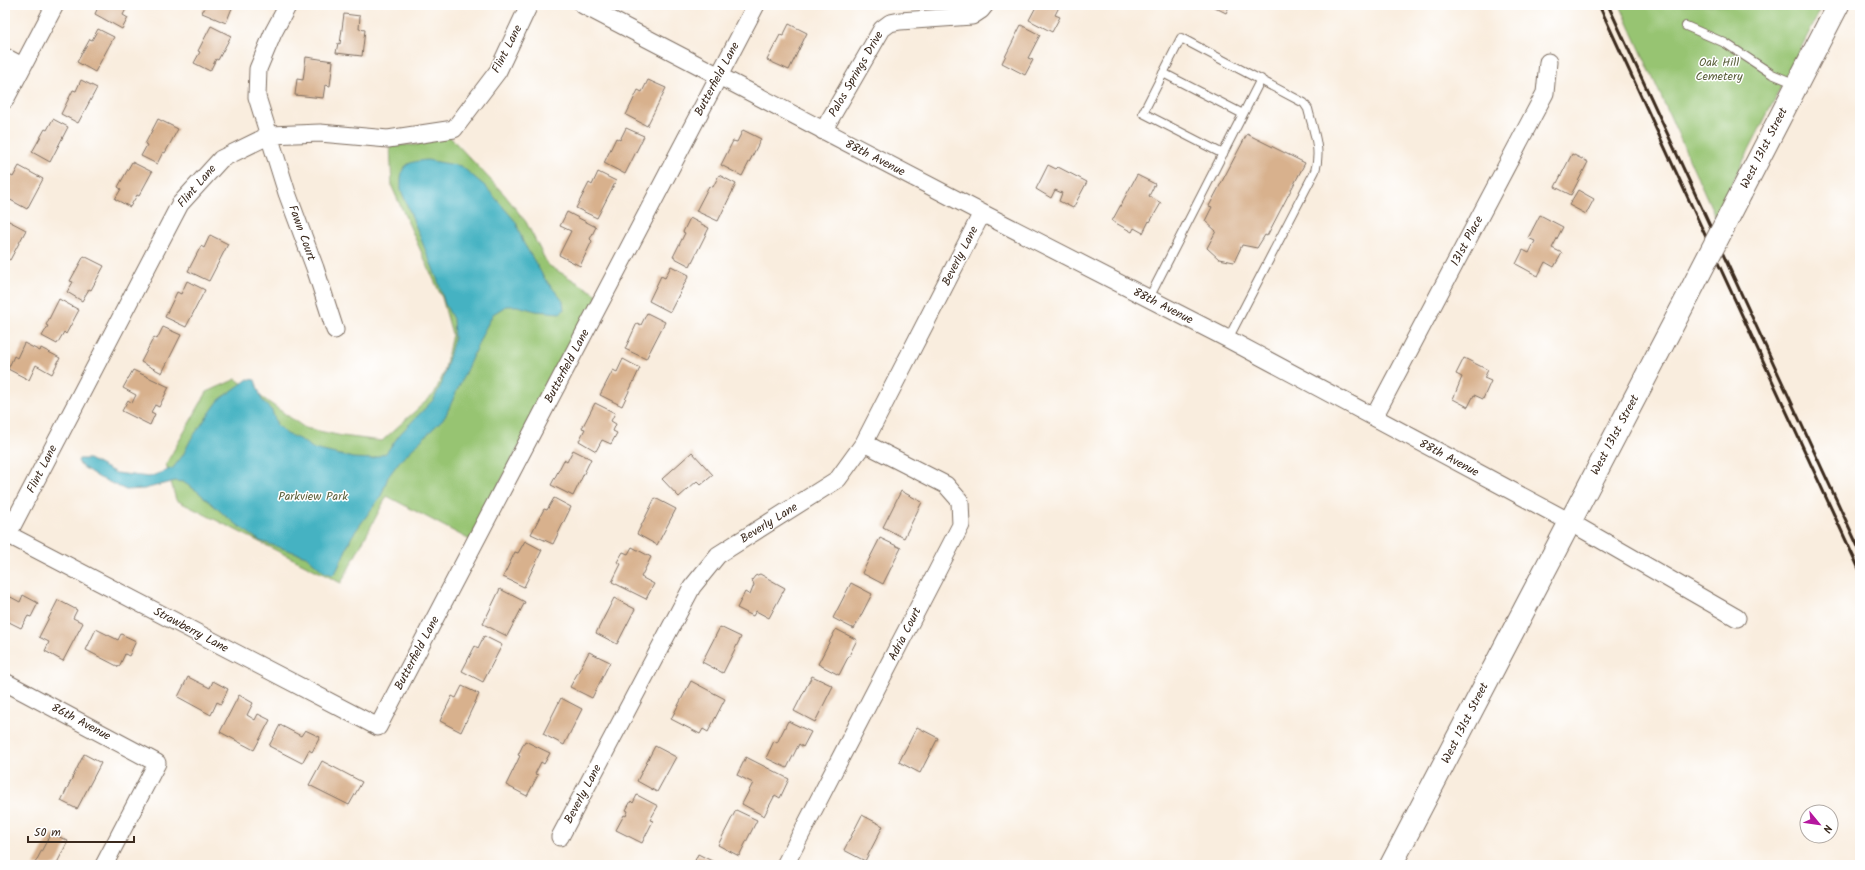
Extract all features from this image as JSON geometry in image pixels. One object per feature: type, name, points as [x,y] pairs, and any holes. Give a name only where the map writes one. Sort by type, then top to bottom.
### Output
[{"type":"street","points":[[5,100],[55,5]]},
{"type":"street","name":"Fawn Court","points":[[288,5],[273,34],[258,69],[258,97],[287,193],[335,330]]},
{"type":"street","name":"Flint Lane","points":[[6,534],[180,204],[221,159],[270,135],[320,133],[388,139],[454,129],[498,71],[529,5]]},
{"type":"street","name":"88th Avenue","points":[[583,5],[823,131],[1228,339],[1570,522],[1737,618]]},
{"type":"street","name":"Butterfield Lane","points":[[378,728],[756,5]]},
{"type":"street","name":"Palos Springs Drive","points":[[823,131],[882,29],[890,24],[900,21],[972,16],[981,10],[985,5]]},
{"type":"street","name":"West 131st Street","points":[[1391,865],[1838,5]]},
{"type":"street","points":[[5,57],[22,66]]},
{"type":"street","name":"131st Place","points":[[1374,417],[1545,93],[1548,62]]},
{"type":"street","name":"Beverly Lane","points":[[560,837],[688,594],[700,575],[718,555],[838,479],[864,443],[982,213]]},
{"type":"street","name":"Adria Court","points":[[785,865],[961,525],[960,502],[946,485],[864,443]]},
{"type":"street","name":"Strawberry Lane","points":[[6,534],[378,728]]},
{"type":"street","name":"86th Avenue","points":[[5,682],[157,763],[104,865]]},
{"type":"lane","points":[[1686,26],[1725,43],[1772,74],[1796,85]]},
{"type":"lane","points":[[1223,154],[1143,113],[1181,38],[1304,103],[1308,109],[1315,135],[1319,160],[1315,171],[1228,339]]},
{"type":"lane","points":[[1163,73],[1243,114]]},
{"type":"lane","points":[[1149,298],[1261,79]]},
{"type":"green space","name":"Oak Hill Cemetery","points":[[1620,5],[1823,5],[1715,216]]},
{"type":"green space","name":"Parkview Park","points":[[449,136],[504,194],[526,222],[548,265],[598,295],[470,540],[387,496],[341,583],[176,500],[166,464],[207,392],[236,379],[305,428],[342,436],[382,441],[434,394],[444,373],[452,334],[442,298],[392,187],[390,145],[416,145]]},
{"type":"water","points":[[427,160],[461,166],[485,186],[516,222],[523,242],[545,279],[563,301],[564,310],[560,313],[536,311],[517,306],[506,306],[493,314],[445,417],[399,462],[388,477],[381,496],[352,536],[337,570],[333,575],[324,572],[306,556],[260,541],[228,518],[197,491],[183,482],[175,481],[144,489],[126,490],[98,477],[80,465],[78,461],[79,459],[89,459],[116,473],[149,477],[173,468],[183,455],[191,439],[219,400],[248,379],[255,380],[262,400],[272,411],[277,425],[287,434],[299,439],[314,449],[353,458],[372,459],[386,453],[400,434],[434,399],[442,383],[454,339],[453,319],[445,304],[438,281],[401,190],[401,176],[405,167],[413,162]]},
{"type":"building","points":[[99,5],[128,5],[123,15],[128,18],[122,29],[95,14]]},
{"type":"building","points":[[205,5],[227,5],[232,8],[226,23],[202,13]]},
{"type":"building","points":[[1037,5],[1060,5],[1055,15],[1060,17],[1052,32],[1029,20]]},
{"type":"building","points":[[1210,5],[1230,5],[1226,13]]},
{"type":"building","points":[[344,14],[360,16],[359,29],[365,30],[362,56],[336,53],[338,43],[340,44]]},
{"type":"building","points":[[789,24],[807,33],[789,70],[767,60],[780,35],[783,36]]},
{"type":"building","points":[[1021,25],[1040,35],[1028,58],[1033,60],[1025,75],[1002,63]]},
{"type":"building","points":[[211,26],[231,36],[218,60],[216,59],[210,71],[194,63],[200,52],[198,51]]},
{"type":"building","points":[[98,29],[114,37],[95,72],[77,62],[90,39],[92,40]]},
{"type":"building","points":[[306,57],[333,61],[330,86],[325,85],[323,98],[295,95],[297,79],[303,80]]},
{"type":"building","points":[[81,80],[97,88],[78,123],[61,114],[73,90],[76,91]]},
{"type":"building","points":[[648,80],[666,88],[647,126],[626,115],[638,90],[642,92]]},
{"type":"building","points":[[53,119],[68,127],[50,162],[32,152],[45,129],[47,130]]},
{"type":"building","points":[[158,119],[178,129],[165,153],[163,152],[157,164],[141,156],[147,145],[145,144]]},
{"type":"building","points":[[626,128],[644,136],[625,174],[604,163],[616,138],[620,140]]},
{"type":"building","points":[[743,130],[761,139],[742,176],[721,165],[733,141],[737,142]]},
{"type":"building","points":[[1247,134],[1305,163],[1267,236],[1265,235],[1257,248],[1242,245],[1234,262],[1219,259],[1207,248],[1216,231],[1205,221],[1212,207],[1209,206]]},
{"type":"building","points":[[1572,154],[1588,162],[1571,195],[1555,187]]},
{"type":"building","points":[[132,162],[152,172],[139,196],[137,195],[130,207],[115,199],[121,189],[118,187]]},
{"type":"building","points":[[1048,165],[1056,169],[1058,167],[1087,182],[1073,208],[1059,201],[1062,193],[1055,190],[1051,198],[1036,189]]},
{"type":"building","points":[[19,166],[43,179],[27,209],[5,197],[5,179],[7,174],[13,177]]},
{"type":"building","points":[[598,172],[616,181],[597,218],[576,208],[589,183],[592,185]]},
{"type":"building","points":[[719,175],[736,184],[718,221],[696,211],[709,186],[713,187]]},
{"type":"building","points":[[1137,175],[1155,184],[1149,196],[1161,203],[1143,233],[1134,228],[1132,232],[1112,221]]},
{"type":"building","points":[[1578,190],[1594,199],[1586,214],[1569,205]]},
{"type":"building","points":[[567,212],[596,227],[590,239],[592,241],[580,266],[559,255],[571,231],[560,226]]},
{"type":"building","points":[[1540,215],[1563,227],[1552,248],[1562,253],[1554,267],[1545,262],[1538,276],[1516,264],[1523,250],[1529,253],[1535,241],[1528,238]]},
{"type":"building","points":[[690,218],[709,228],[690,266],[673,257],[685,233],[683,232]]},
{"type":"building","points":[[5,219],[26,230],[10,260],[5,257]]},
{"type":"building","points":[[210,235],[228,244],[209,281],[188,271],[201,246],[204,248]]},
{"type":"building","points":[[84,256],[104,266],[91,290],[89,289],[82,301],[67,292],[73,282],[70,281]]},
{"type":"building","points":[[671,266],[689,275],[670,312],[649,301],[661,276],[665,278]]},
{"type":"building","points":[[187,281],[205,290],[186,327],[165,317],[177,292],[181,294]]},
{"type":"building","points":[[59,299],[79,310],[66,334],[64,332],[57,344],[42,336],[48,326],[46,325]]},
{"type":"building","points":[[647,313],[665,322],[646,359],[625,349],[637,323],[641,325]]},
{"type":"building","points":[[163,327],[181,335],[162,373],[141,362],[154,337],[157,339]]},
{"type":"building","points":[[24,343],[40,351],[41,348],[60,358],[52,374],[36,365],[29,380],[8,369],[14,356],[17,358]]},
{"type":"building","points":[[1464,358],[1488,370],[1484,378],[1491,381],[1483,399],[1474,395],[1468,407],[1453,399],[1462,377],[1456,374]]},
{"type":"building","points":[[623,359],[640,368],[622,406],[600,395],[613,370],[617,372]]},
{"type":"building","points":[[133,370],[169,387],[159,407],[155,405],[151,412],[155,414],[150,425],[122,411],[128,400],[132,403],[136,395],[123,388]]},
{"type":"building","points":[[595,403],[615,413],[611,421],[616,424],[613,431],[617,433],[611,444],[602,440],[596,451],[579,441],[585,429],[582,428]]},
{"type":"building","points":[[573,450],[591,459],[573,496],[551,485],[564,460],[567,462]]},
{"type":"building","points":[[692,452],[713,475],[701,485],[697,481],[679,497],[662,479]]},
{"type":"building","points":[[901,491],[922,502],[904,538],[883,527]]},
{"type":"building","points":[[554,498],[571,507],[553,544],[531,534],[544,509],[547,510]]},
{"type":"building","points":[[655,498],[676,509],[657,545],[637,534]]},
{"type":"building","points":[[880,538],[901,548],[883,584],[862,573]]},
{"type":"building","points":[[525,541],[542,550],[524,587],[503,577],[515,552],[518,553]]},
{"type":"building","points":[[632,547],[651,557],[641,577],[654,584],[646,599],[612,582],[621,564],[617,562],[623,552],[628,554]]},
{"type":"building","points":[[760,574],[785,588],[769,618],[756,611],[753,616],[737,608],[745,592],[750,595],[754,585],[752,580],[755,576]]},
{"type":"building","points":[[851,583],[872,594],[854,629],[833,618]]},
{"type":"building","points":[[500,589],[525,602],[507,636],[483,624]]},
{"type":"building","points":[[5,594],[20,602],[23,595],[38,603],[31,617],[28,616],[21,628],[5,620]]},
{"type":"building","points":[[614,598],[635,609],[617,644],[596,633]]},
{"type":"building","points":[[58,600],[77,610],[73,618],[83,623],[63,661],[45,651],[49,642],[39,637]]},
{"type":"building","points":[[720,627],[741,637],[723,673],[702,662]]},
{"type":"building","points":[[96,629],[118,640],[121,634],[136,641],[129,656],[125,654],[119,667],[86,650]]},
{"type":"building","points":[[836,629],[857,640],[839,675],[818,664]]},
{"type":"building","points":[[484,636],[502,645],[483,682],[462,671],[475,646],[478,648]]},
{"type":"building","points":[[589,652],[610,662],[592,698],[570,687]]},
{"type":"building","points":[[812,676],[833,686],[815,722],[794,711]]},
{"type":"building","points":[[188,677],[210,688],[213,681],[228,689],[221,704],[217,702],[211,715],[178,697]]},
{"type":"building","points":[[691,681],[725,699],[708,732],[703,729],[700,734],[671,719]]},
{"type":"building","points":[[462,686],[479,694],[461,732],[440,721],[452,696],[456,698]]},
{"type":"building","points":[[239,695],[253,703],[247,715],[255,720],[258,714],[270,720],[254,750],[220,732]]},
{"type":"building","points":[[561,698],[582,709],[564,745],[543,734]]},
{"type":"building","points":[[788,721],[811,732],[803,747],[799,744],[787,768],[766,758],[774,741],[777,743]]},
{"type":"building","points":[[280,725],[301,736],[305,730],[320,737],[312,752],[309,750],[302,763],[269,746]]},
{"type":"building","points":[[917,727],[938,738],[920,773],[899,762]]},
{"type":"building","points":[[525,741],[550,753],[544,764],[541,762],[535,774],[538,775],[527,796],[506,785],[520,756],[518,755]]},
{"type":"building","points":[[655,746],[676,757],[657,792],[637,781]]},
{"type":"building","points":[[84,754],[101,763],[77,809],[61,801]]},
{"type":"building","points":[[746,757],[789,779],[780,798],[775,795],[764,816],[742,804],[753,783],[737,775]]},
{"type":"building","points":[[322,761],[362,782],[349,805],[309,785]]},
{"type":"building","points":[[637,795],[658,806],[650,820],[653,821],[642,843],[616,830],[624,815],[626,816],[628,811],[626,810],[631,801],[633,803]]},
{"type":"building","points":[[736,810],[757,820],[739,856],[718,845]]},
{"type":"building","points":[[862,815],[883,826],[865,861],[844,850]]},
{"type":"building","points":[[51,833],[68,841],[56,865],[34,865]]},
{"type":"building","points":[[698,854],[720,865],[693,865]]},
{"type":"railway","points":[[1599,5],[1860,571]]},
{"type":"railway","points":[[1608,5],[1860,551]]}]
